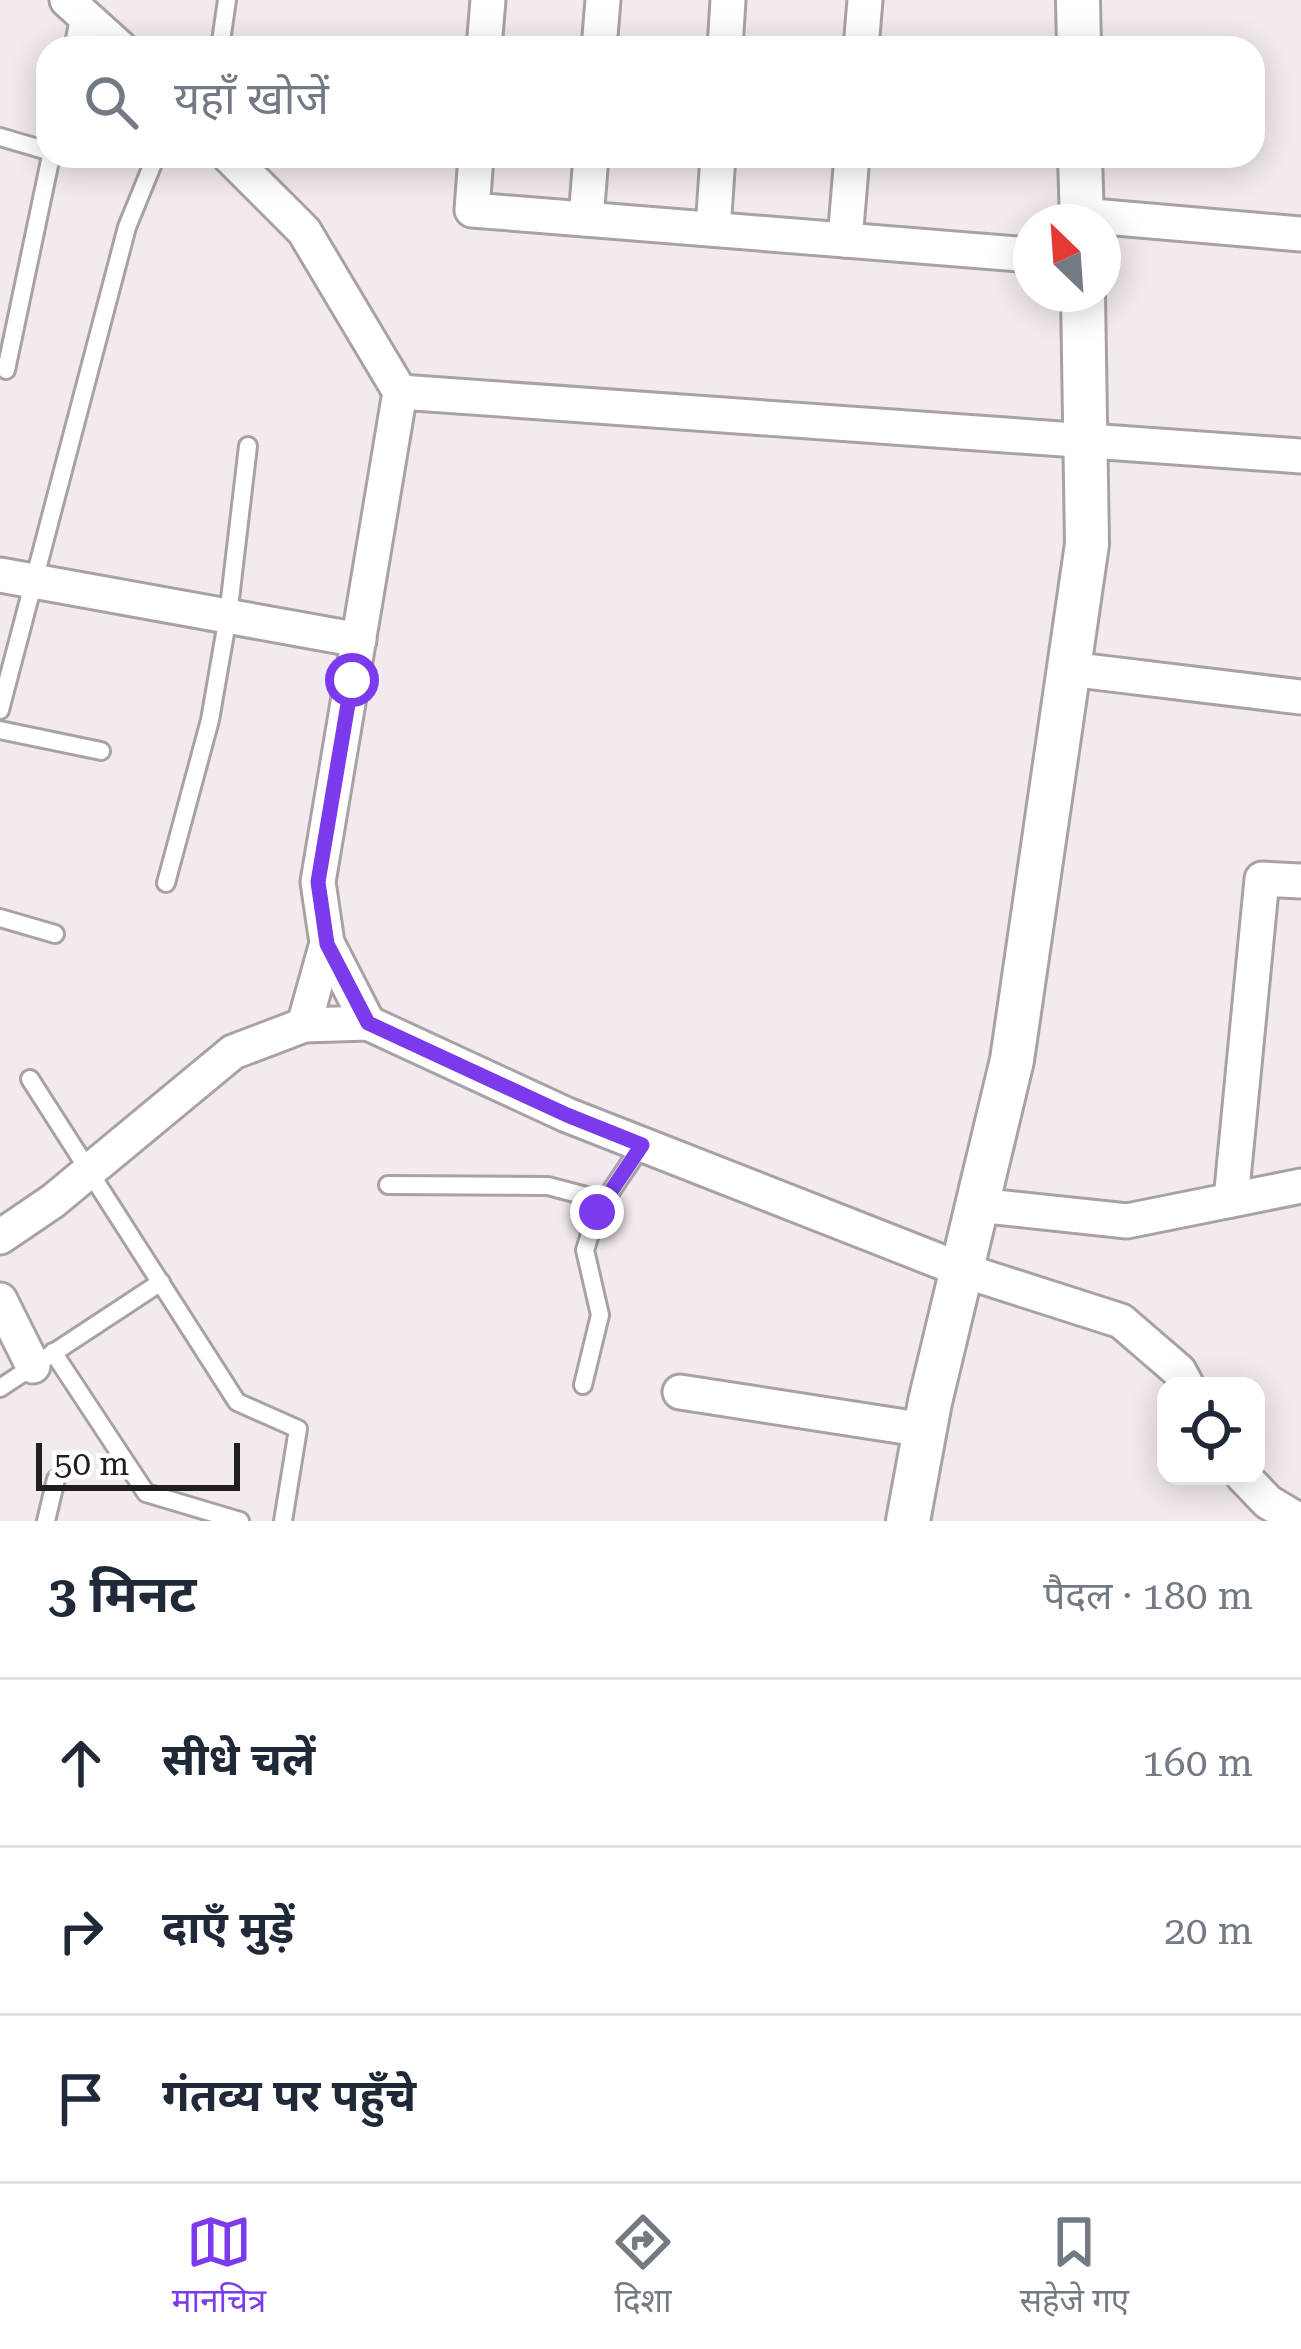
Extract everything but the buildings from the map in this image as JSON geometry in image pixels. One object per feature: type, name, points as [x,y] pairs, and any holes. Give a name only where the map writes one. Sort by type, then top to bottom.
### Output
[{"type":"street","points":[[485,36],[488,0]]},
{"type":"street","points":[[600,36],[603,0]]},
{"type":"street","points":[[726,36],[728,0]]},
{"type":"street","points":[[862,36],[865,0]]},
{"type":"street","points":[[1078,0],[1078,36]]},
{"type":"street","points":[[74,6],[107,36]]},
{"type":"street","points":[[241,168],[304,231],[400,392],[318,882],[327,944],[368,1023]]},
{"type":"street","points":[[475,168],[472,210],[1013,254]]},
{"type":"street","points":[[586,219],[590,168]]},
{"type":"street","points":[[713,230],[717,168]]},
{"type":"street","points":[[845,240],[851,168]]},
{"type":"street","points":[[1081,168],[1082,204]]},
{"type":"street","points":[[1121,222],[1301,234]]},
{"type":"street","points":[[908,1521],[1012,1060],[1069,669],[1087,544],[1082,312]]},
{"type":"street","points":[[400,392],[1301,457]]},
{"type":"street","points":[[17,578],[359,640]]},
{"type":"street","points":[[1069,669],[1301,697]]},
{"type":"street","points":[[1231,1200],[1262,879],[1301,881]]},
{"type":"street","points":[[304,1025],[327,944]]},
{"type":"street","points":[[0,1238],[233,1052],[304,1025],[368,1023],[642,1145],[962,1270],[1121,1321],[1182,1377]]},
{"type":"street","points":[[977,1205],[1127,1221],[1301,1186]]},
{"type":"street","points":[[0,1300],[43,1359]]},
{"type":"street","points":[[680,1392],[925,1430]]},
{"type":"street","points":[[1252,1485],[1268,1502],[1300,1521]]},
{"type":"lane","points":[[222,36],[227,0]]},
{"type":"lane","points":[[73,36],[74,6]]},
{"type":"lane","points":[[0,137],[36,149]]},
{"type":"lane","points":[[7,370],[46,168]]},
{"type":"lane","points":[[0,710],[17,578],[127,226],[151,168]]},
{"type":"lane","points":[[166,883],[210,720],[248,446]]},
{"type":"lane","points":[[0,730],[101,751]]},
{"type":"lane","points":[[0,918],[55,934]]},
{"type":"lane","points":[[30,1079],[237,1402],[298,1429],[284,1521]]},
{"type":"lane","points":[[583,1385],[600,1315],[585,1250],[604,1201],[642,1145]]},
{"type":"lane","points":[[388,1185],[548,1186],[604,1201]]},
{"type":"lane","points":[[0,1388],[160,1282]]},
{"type":"lane","points":[[43,1359],[146,1493],[240,1521]]},
{"type":"lane","points":[[46,1521],[56,1479]]},
{"type":"route","points":[[352,680],[318,882],[327,944],[368,1023],[642,1145],[597,1212]]}]
